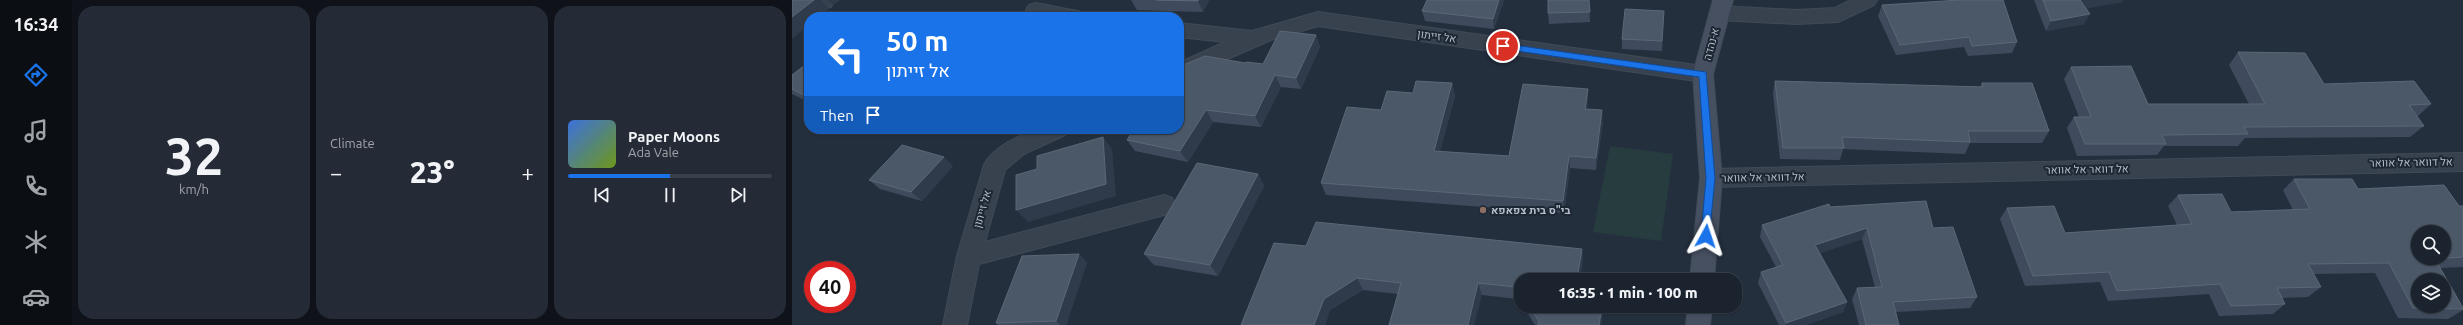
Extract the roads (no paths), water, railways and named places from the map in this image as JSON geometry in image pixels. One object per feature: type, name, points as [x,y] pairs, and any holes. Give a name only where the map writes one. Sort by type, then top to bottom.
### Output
[{"type":"street","points":[[1721,6],[1797,17],[1838,15],[1867,0]]},
{"type":"street","name":"א-נהדה","points":[[1703,273],[1710,178],[1703,74],[1721,6]]},
{"type":"street","points":[[1036,10],[1047,12]]},
{"type":"street","name":"אל זייתון","points":[[1184,70],[1251,38],[1283,26],[1318,20],[1703,74]]},
{"type":"street","points":[[1184,31],[1251,38]]},
{"type":"street","name":"אל זייתון","points":[[955,325],[969,256],[995,164],[1016,148],[1046,134]]},
{"type":"street","name":"אל דוואר אל אוואר","points":[[1710,178],[2463,162]]},
{"type":"street","points":[[969,256],[1164,205]]},
{"type":"street","points":[[1698,325],[1699,313]]},
{"type":"place","name":"בי\"ס בית צפאפא","points":[[1483,210]]}]
